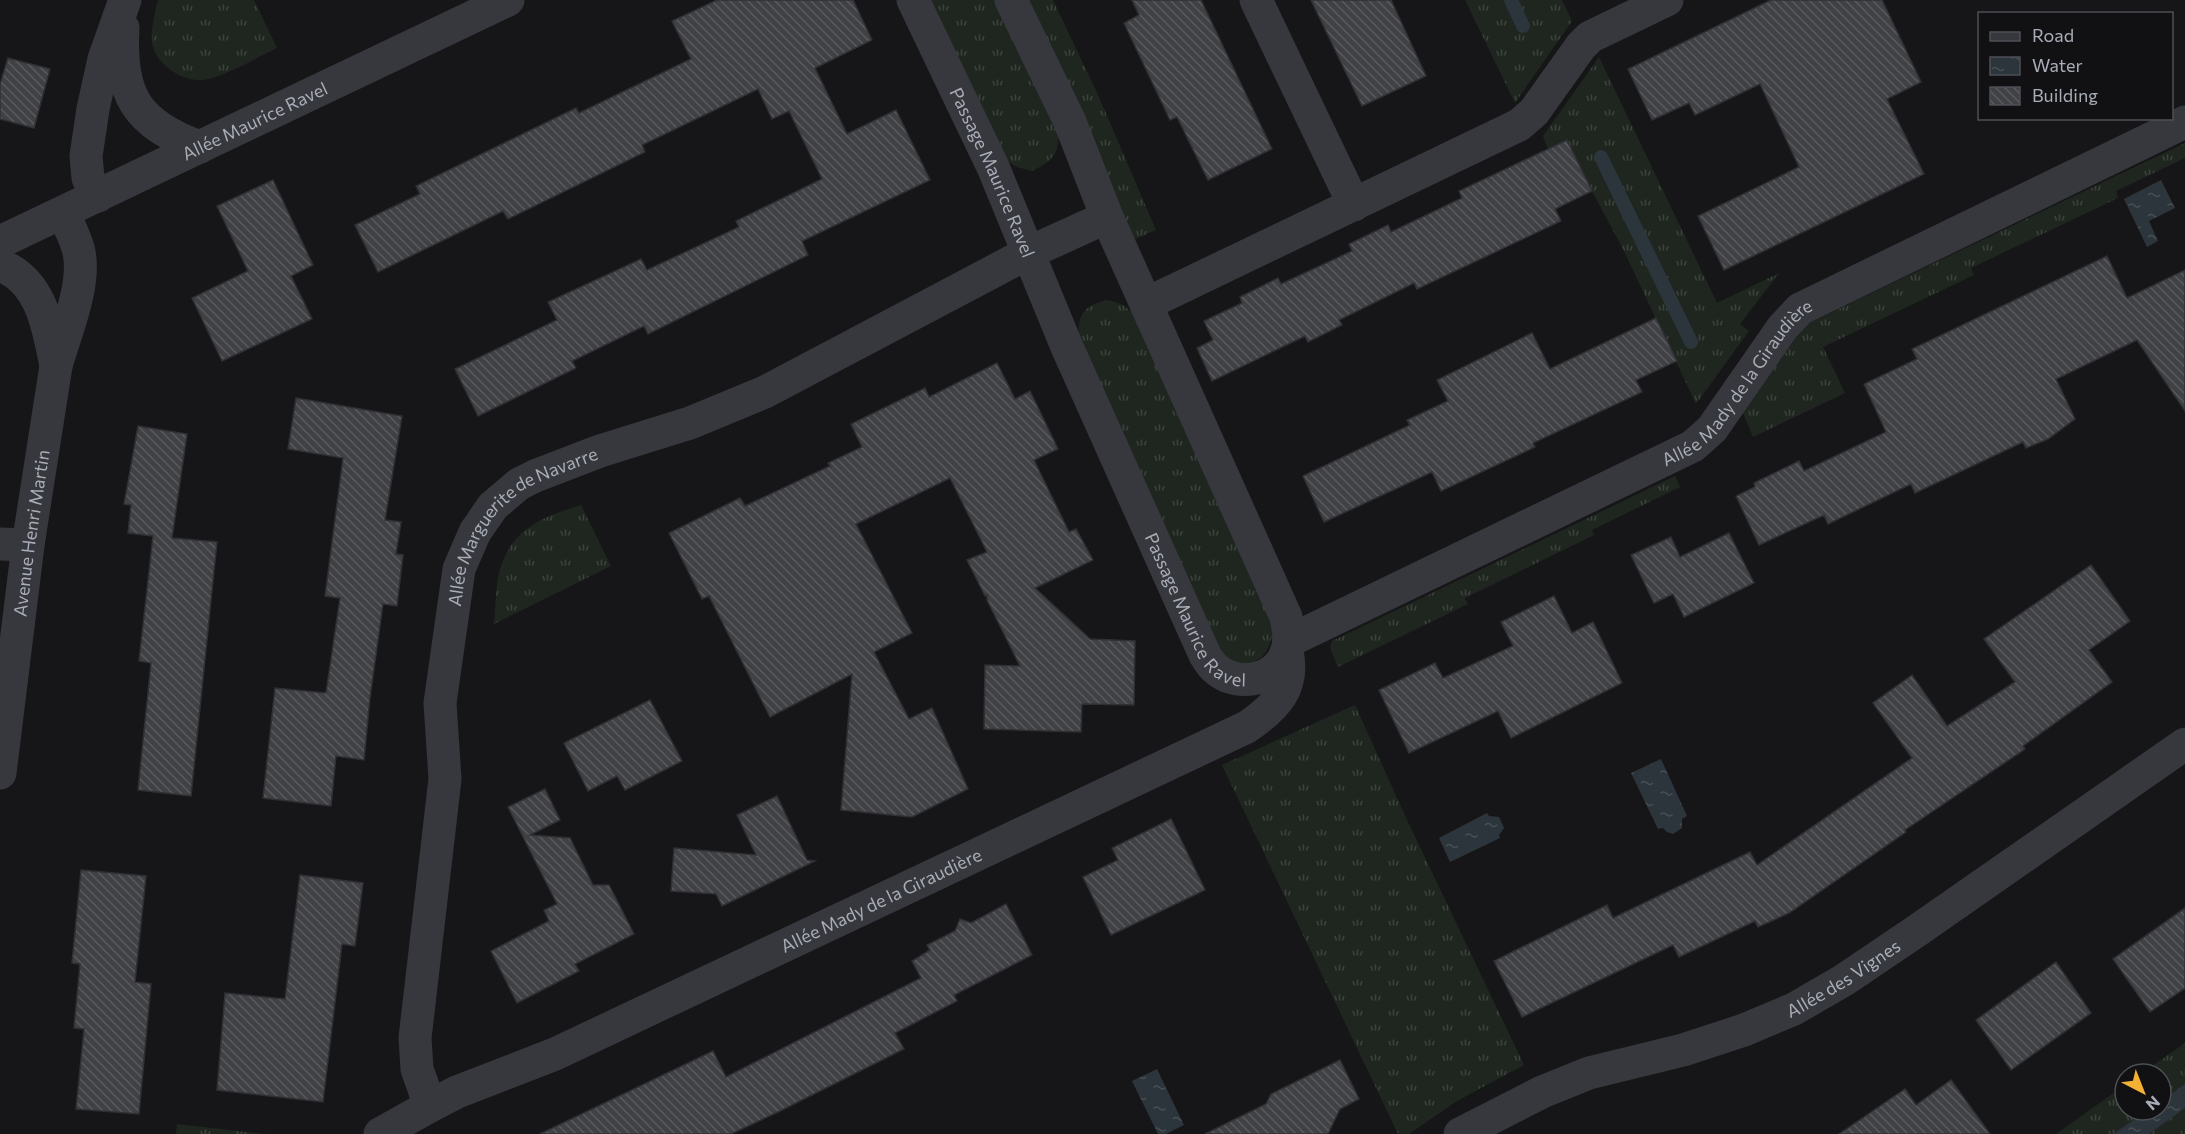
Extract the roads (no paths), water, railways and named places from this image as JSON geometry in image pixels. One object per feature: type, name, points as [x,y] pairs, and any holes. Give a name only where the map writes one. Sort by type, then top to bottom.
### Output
[{"type":"street","points":[[125,0],[122,53],[130,97],[152,122],[165,132],[200,147]]},
{"type":"street","points":[[98,196],[88,178],[86,156],[104,59],[125,0]]},
{"type":"street","name":"Allée Maurice Ravel","points":[[0,242],[508,0]]},
{"type":"street","name":"Passage Maurice Ravel","points":[[913,0],[993,168],[1067,346],[1205,655],[1215,669],[1230,678],[1247,680],[1264,676],[1278,666],[1288,646]]},
{"type":"street","points":[[1011,0],[1070,122],[1107,217],[1286,617],[1290,634],[1288,646]]},
{"type":"street","points":[[1256,0],[1354,205]]},
{"type":"street","points":[[1146,304],[1519,125],[1534,112],[1581,46],[1590,37],[1667,0]]},
{"type":"street","name":"Allée Mady de la Giraudière","points":[[430,1106],[457,1092],[555,1054],[1247,727],[1260,718],[1280,698],[1288,682],[1290,667],[1288,646],[1693,446],[1712,429],[1783,327],[1800,309],[2185,122]]},
{"type":"street","name":"Avenue Henri Martin","points":[[0,773],[14,545],[56,366],[75,301],[81,268],[79,250],[63,213]]},
{"type":"street","name":"Allée Marguerite de Navarre","points":[[430,1106],[417,1069],[416,1038],[445,779],[440,703],[459,569],[466,549],[493,506],[519,484],[535,476],[600,451],[690,423],[765,392],[1028,253],[1107,217]]},
{"type":"street","name":"Avenue Henri Martin","points":[[0,265],[21,277],[36,295],[48,323],[56,366]]},
{"type":"street","name":"Allée des Vignes","points":[[1460,1134],[1542,1092],[1589,1073],[1683,1050],[1744,1030],[1794,1009],[1844,980],[1918,930],[2185,744]]},
{"type":"street","points":[[380,1134],[430,1106]]},
{"type":"water","points":[[2161,180],[2175,208],[2149,221],[2158,241],[2147,247],[2124,199]]},
{"type":"water","points":[[1661,759],[1687,816],[1682,819],[1682,828],[1673,834],[1663,828],[1658,829],[1631,773]]},
{"type":"water","points":[[1487,813],[1489,816],[1499,817],[1504,828],[1499,835],[1500,838],[1450,862],[1439,838]]},
{"type":"water","points":[[1157,1069],[1184,1125],[1166,1134],[1158,1134],[1132,1081]]},
{"type":"water","points":[[2185,1084],[2185,1108],[2173,1117],[2173,1092]]},
{"type":"water","points":[[2130,1122],[2166,1122],[2149,1134],[2113,1134]]},
{"type":"waterway","points":[[1511,0],[1523,26]]},
{"type":"waterway","points":[[1601,157],[1691,342]]}]
